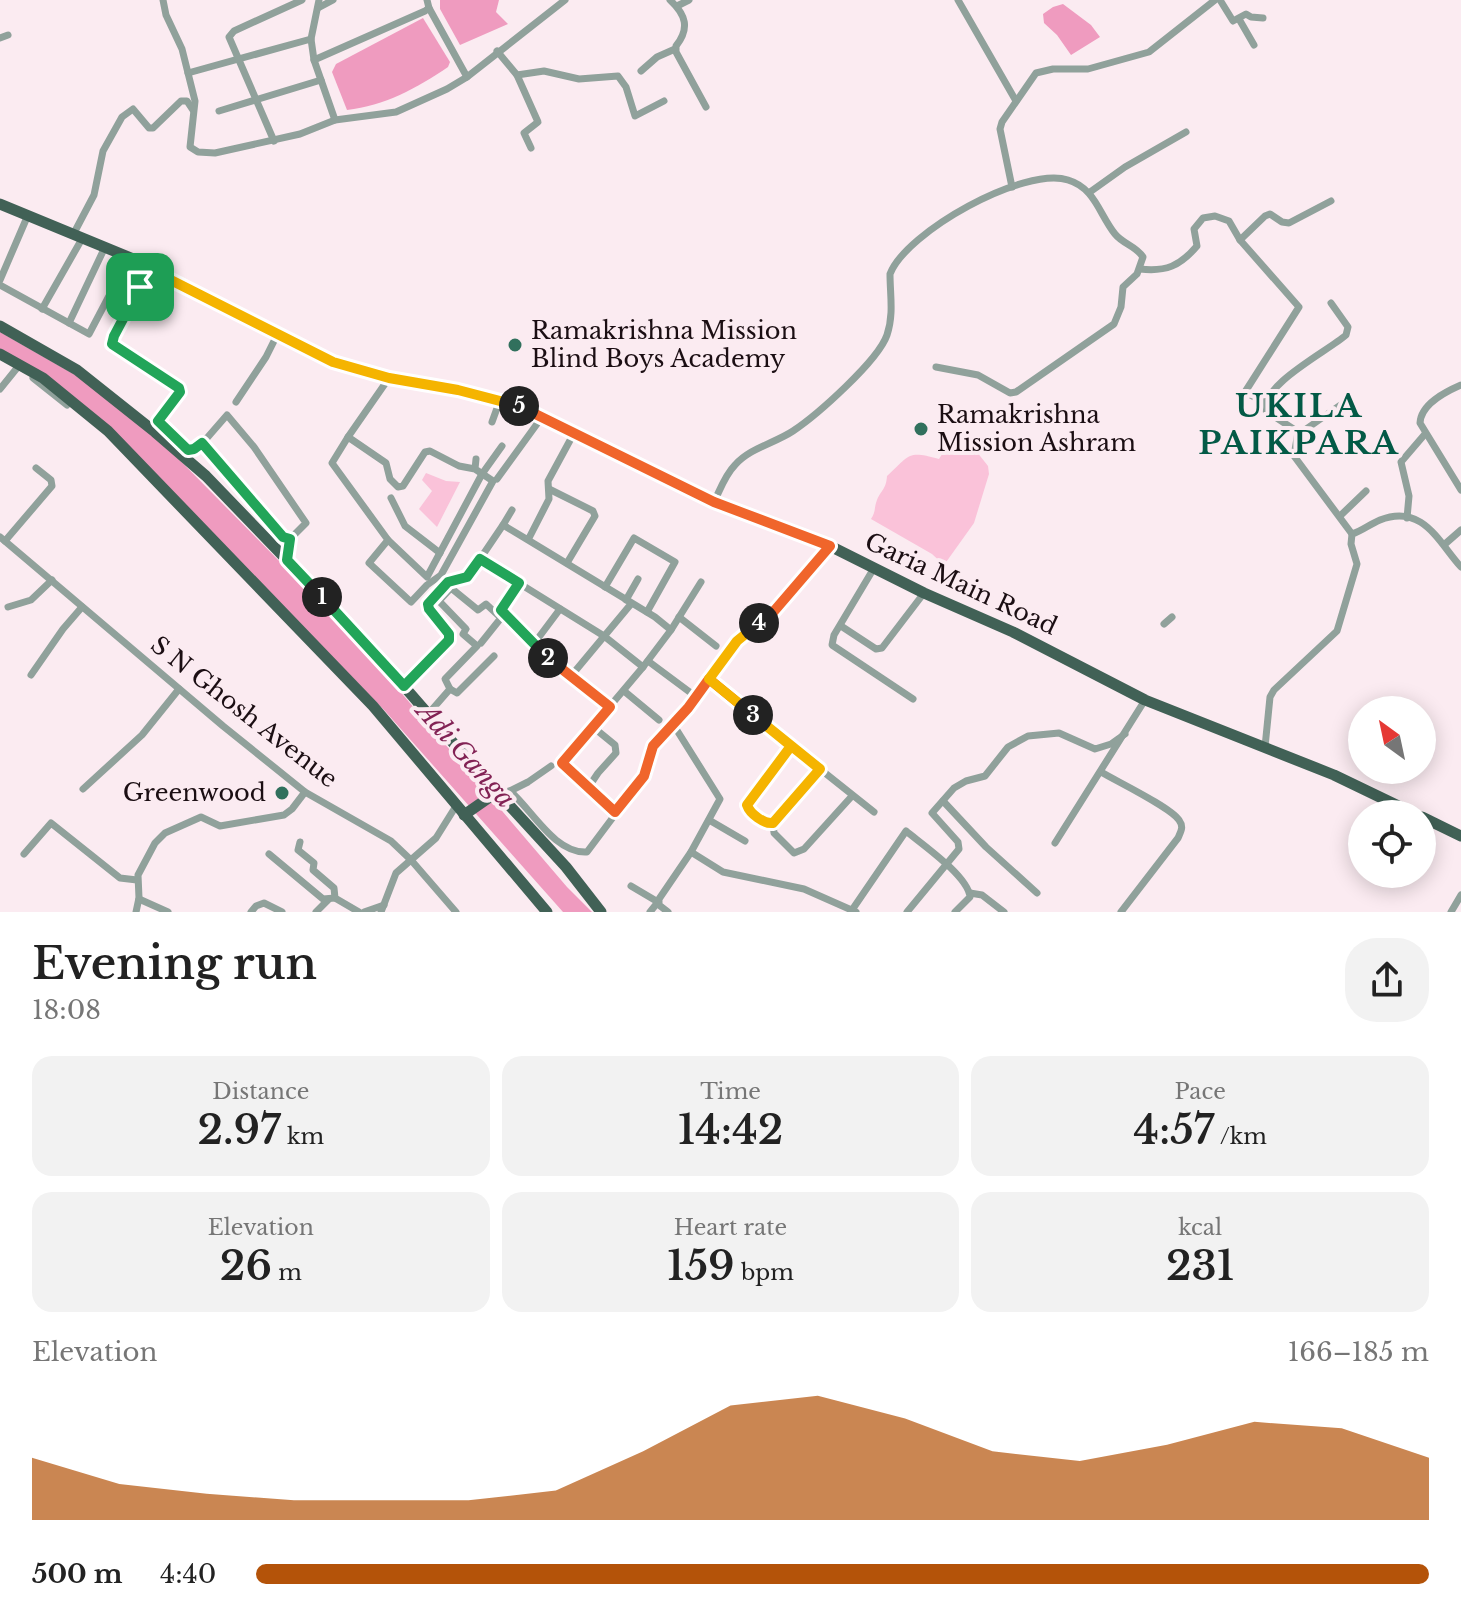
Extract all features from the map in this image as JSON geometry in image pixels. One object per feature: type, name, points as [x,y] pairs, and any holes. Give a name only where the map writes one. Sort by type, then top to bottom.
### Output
[{"type":"main road","name":"Garia Main Road","points":[[0,204],[129,258],[333,362],[389,378],[500,400],[542,417],[714,502],[830,546],[924,593],[1013,632],[1145,700],[1334,775],[1386,800]]},
{"type":"main road","points":[[0,324],[77,370],[206,476],[502,792],[601,912]]},
{"type":"main road","points":[[0,357],[43,378],[87,412],[126,450],[373,706],[547,912]]},
{"type":"main road","points":[[460,811],[502,792]]},
{"type":"main road","points":[[1436,824],[1461,836]]},
{"type":"street","points":[[163,0],[166,15],[182,49],[195,101],[190,154],[215,153],[274,141],[335,120],[396,112],[467,77],[565,0]]},
{"type":"street","points":[[274,141],[230,42],[230,33],[302,0]]},
{"type":"street","points":[[333,0],[318,4],[311,39],[314,60],[335,120]]},
{"type":"street","points":[[641,71],[657,57],[675,49],[685,32],[684,20],[674,3],[689,0]]},
{"type":"street","points":[[958,0],[1016,101]]},
{"type":"street","points":[[1012,187],[1000,129],[1032,77],[1042,71],[1088,69],[1155,49],[1192,16],[1217,0],[1233,21],[1246,14],[1263,18]]},
{"type":"street","points":[[314,60],[428,4],[467,77]]},
{"type":"street","points":[[1239,19],[1254,45]]},
{"type":"street","points":[[188,73],[311,39]]},
{"type":"street","points":[[675,49],[706,107]]},
{"type":"street","points":[[497,51],[517,75],[538,122],[524,133],[531,148]]},
{"type":"street","points":[[517,75],[544,71],[579,79],[618,76],[626,87],[630,106],[636,116],[664,101]]},
{"type":"street","points":[[219,111],[321,80]]},
{"type":"street","points":[[42,309],[78,235],[91,203],[103,151],[122,117],[133,109],[149,128],[153,128],[181,101],[187,101],[193,110]]},
{"type":"street","points":[[1090,192],[1125,167],[1186,132]]},
{"type":"street","points":[[714,502],[734,465],[795,430],[872,359],[886,338],[891,319],[890,274],[907,248],[940,221],[1012,187],[1059,178],[1074,182],[1090,192],[1115,234],[1141,253],[1143,262],[1123,287],[1121,307],[1114,324],[1016,392],[1010,393],[978,375],[936,367]]},
{"type":"street","points":[[1240,240],[1265,216],[1270,214],[1289,223],[1331,201]]},
{"type":"street","points":[[28,215],[0,282],[89,334],[129,258]]},
{"type":"street","points":[[1140,269],[1172,268],[1188,257],[1197,246],[1194,229],[1203,218],[1215,216],[1229,221],[1240,240],[1299,307],[1245,392],[1265,403],[1269,415],[1299,434]]},
{"type":"street","points":[[69,323],[105,247]]},
{"type":"street","points":[[149,269],[112,344],[180,390],[157,420],[188,450],[202,443],[227,415],[234,422],[306,523],[290,539],[287,560]]},
{"type":"street","points":[[1265,403],[1291,372],[1324,353],[1346,335],[1348,327],[1331,303]]},
{"type":"street","points":[[236,402],[277,335]]},
{"type":"street","points":[[0,357],[39,382],[126,450]]},
{"type":"street","points":[[0,389],[17,368]]},
{"type":"street","points":[[389,378],[332,463],[388,540],[427,577],[478,472],[502,446]]},
{"type":"street","points":[[1461,385],[1437,398],[1421,416],[1420,423],[1461,490]]},
{"type":"street","points":[[1265,747],[1270,697],[1337,631],[1357,564],[1351,544],[1352,534],[1294,456],[1299,434],[1349,399]]},
{"type":"street","points":[[492,422],[500,400]]},
{"type":"street","points":[[497,479],[542,417]]},
{"type":"street","points":[[528,540],[546,508],[548,481],[574,433]]},
{"type":"street","points":[[1407,518],[1409,496],[1401,462],[1425,434]]},
{"type":"street","points":[[348,437],[386,463],[390,479],[398,487],[403,486],[425,452],[430,451],[493,481],[441,575],[411,602],[369,563],[388,540]]},
{"type":"street","points":[[202,443],[283,537],[290,539]]},
{"type":"street","points":[[476,459],[478,472]]},
{"type":"street","points":[[3,539],[52,486],[51,480],[36,468]]},
{"type":"street","points":[[549,489],[593,511],[595,516],[567,563]]},
{"type":"street","points":[[1340,516],[1366,491]]},
{"type":"street","points":[[391,498],[405,526],[440,553]]},
{"type":"street","points":[[404,686],[449,640],[449,634],[428,604],[448,582],[467,577],[512,510]]},
{"type":"street","points":[[1352,534],[1380,520],[1407,518],[1426,525],[1445,544],[1448,553],[1461,567]]},
{"type":"street","points":[[503,525],[647,612],[671,630]]},
{"type":"street","points":[[1445,544],[1461,530]]},
{"type":"street","points":[[605,587],[634,538],[675,562],[647,612]]},
{"type":"street","name":"S N Ghosh Avenue","points":[[3,539],[305,792],[383,835],[411,860],[456,912]]},
{"type":"street","points":[[551,766],[528,782],[502,792],[562,845],[577,853],[587,852],[644,776],[653,746],[737,641],[769,617],[830,546]]},
{"type":"street","points":[[480,559],[695,696]]},
{"type":"street","points":[[874,568],[832,640],[836,649],[913,699]]},
{"type":"street","points":[[571,676],[628,602],[638,579]]},
{"type":"street","points":[[8,607],[31,600],[52,580]]},
{"type":"street","points":[[615,812],[562,763],[646,664],[701,582]]},
{"type":"street","points":[[501,610],[519,583]]},
{"type":"street","points":[[481,643],[501,618],[486,604],[478,610],[451,588],[439,601],[466,629],[463,634],[477,646],[445,679],[450,689],[457,693],[494,656]]},
{"type":"street","points":[[841,626],[876,649],[882,648],[924,593]]},
{"type":"street","points":[[487,600],[501,610],[533,645],[610,707]]},
{"type":"street","points":[[31,675],[82,607]]},
{"type":"street","points":[[533,645],[560,609]]},
{"type":"street","points":[[679,617],[716,646]]},
{"type":"street","points":[[1164,624],[1172,617]]},
{"type":"street","points":[[709,679],[874,812]]},
{"type":"street","points":[[83,789],[133,745],[179,689]]},
{"type":"street","points":[[429,713],[450,689]]},
{"type":"street","points":[[624,691],[659,720]]},
{"type":"street","points":[[1055,843],[1145,700]]},
{"type":"street","points":[[650,912],[691,852],[718,804],[719,794],[673,724]]},
{"type":"street","points":[[588,788],[616,753],[615,745],[593,727]]},
{"type":"street","points":[[907,912],[959,845],[932,813],[959,784],[985,776],[1008,747],[1028,736],[1059,733],[1095,749],[1111,744],[1125,734]]},
{"type":"street","points":[[773,823],[762,820],[747,805],[791,746]]},
{"type":"street","points":[[820,769],[773,823],[774,833],[794,853],[804,849],[852,796]]},
{"type":"street","points":[[1101,772],[1171,813],[1182,824],[1178,838],[1121,912]]},
{"type":"street","points":[[136,912],[139,899],[137,880],[155,843],[165,833],[201,817],[220,826],[284,815],[305,792]]},
{"type":"street","points":[[943,801],[986,847],[1037,893]]},
{"type":"street","points":[[269,854],[323,899],[331,899],[361,912],[382,908],[396,873],[436,838],[460,811]]},
{"type":"street","points":[[709,820],[745,841]]},
{"type":"street","points":[[24,854],[51,823],[120,878],[137,880]]},
{"type":"street","points":[[691,852],[723,872],[804,889],[854,911],[906,831],[945,863],[970,893],[982,895],[1004,912]]},
{"type":"street","points":[[300,842],[298,850],[314,863],[313,870],[335,888],[331,899],[316,912]]},
{"type":"street","points":[[566,867],[577,853]]},
{"type":"street","points":[[631,886],[658,902],[668,912]]},
{"type":"street","points":[[955,912],[970,893]]},
{"type":"street","points":[[1451,912],[1461,895]]},
{"type":"street","points":[[139,899],[168,912]]},
{"type":"street","points":[[251,912],[264,903],[282,912]]},
{"type":"shaded area","points":[[440,0],[499,0],[496,12],[508,24],[460,45],[440,9]]},
{"type":"shaded area","points":[[1063,4],[1091,25],[1100,37],[1071,55],[1044,23],[1043,14]]},
{"type":"shaded area","points":[[423,18],[450,62],[448,67],[400,95],[374,105],[347,110],[332,72],[336,64]]},
{"type":"shaded area","points":[[0,332],[77,376],[155,435],[351,634],[567,887],[592,912],[563,912],[385,711],[125,443],[0,349]]},
{"type":"shaded area","points":[[973,447],[988,466],[989,474],[974,523],[944,565],[932,554],[871,519],[887,476],[905,459],[921,455],[939,459],[944,451],[959,453]]},
{"type":"shaded area","points":[[426,473],[446,481],[460,482],[437,527],[419,509],[432,491],[422,480]]},
{"type":"place","name":"Ramakrishna Mission Blind Boys Academy","points":[[515,345]]},
{"type":"place","name":"Ramakrishna Mission Ashram","points":[[921,429]]},
{"type":"place","name":"Greenwood","points":[[282,793]]},
{"type":"district","name":"UKILA PAIKPARA","points":[[1299,424]]},
{"type":"route","points":[[140,287],[112,344],[180,389],[158,421],[188,450],[202,443],[283,537],[290,539],[287,560],[404,686],[449,640],[449,634],[427,607],[428,604],[448,582],[465,579],[480,559],[519,583],[501,610],[535,647],[610,707],[562,763],[615,812],[644,776],[653,746],[688,708],[709,679],[820,769],[773,823],[769,824],[751,813],[748,800],[791,746],[709,679],[737,641],[769,617],[830,546],[714,502],[516,405],[458,390],[418,385],[333,362],[149,269],[140,287]]},
{"type":"water label","name":"Adi Ganga","points":[[466,755]]}]
